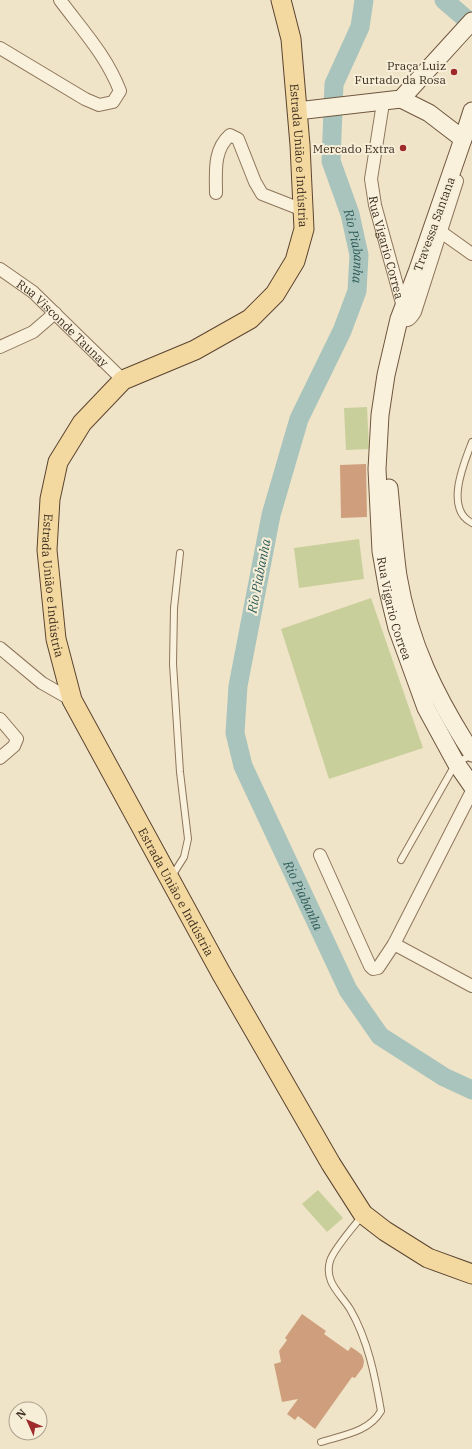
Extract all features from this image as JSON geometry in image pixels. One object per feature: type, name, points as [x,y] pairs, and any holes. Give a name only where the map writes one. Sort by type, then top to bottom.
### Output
[{"type":"main road","name":"Estrada União e Indústria","points":[[281,0],[291,39],[303,210],[304,229],[295,261],[275,294],[250,319],[195,350],[123,380],[82,423],[58,462],[50,499],[47,550],[55,632],[72,700],[170,879],[323,1151],[363,1214],[385,1231],[428,1258],[472,1274]]},
{"type":"street","points":[[0,48],[85,99],[99,105],[113,102],[120,91],[114,75],[104,57],[60,0]]},
{"type":"street","points":[[297,111],[375,104],[401,99],[470,31]]},
{"type":"street","points":[[401,99],[429,113],[468,143]]},
{"type":"street","name":"Rua Vigario Correa","points":[[375,104],[371,179],[375,205],[393,270],[401,313],[386,375],[380,415],[377,469],[381,551],[392,576],[426,672],[446,712],[472,754]]},
{"type":"street","points":[[401,313],[406,321],[411,319],[416,312],[442,232],[468,143],[472,110]]},
{"type":"street","points":[[216,193],[217,153],[223,141],[230,135],[238,139],[255,182],[262,194],[303,210]]},
{"type":"street","name":"Travessa Santana","points":[[401,313],[468,143]]},
{"type":"street","points":[[442,232],[472,254]]},
{"type":"street","name":"Rua Visconde Taunay","points":[[0,269],[33,292],[123,380]]},
{"type":"street","points":[[393,270],[396,275],[405,278],[417,272]]},
{"type":"street","points":[[0,347],[33,332],[55,313]]},
{"type":"street","name":"Rua Vigario Correa","points":[[392,576],[397,628],[426,708],[456,763],[472,786]]},
{"type":"street","points":[[0,648],[42,683],[72,700]]},
{"type":"street","points":[[0,719],[17,738],[14,746],[0,758]]},
{"type":"street","points":[[320,855],[370,966],[373,969],[378,968],[394,944],[472,791]]},
{"type":"street","points":[[394,944],[472,986]]},
{"type":"lane","points":[[472,442],[460,474],[458,500],[460,511],[468,521],[472,523]]},
{"type":"lane","points":[[170,879],[184,857],[188,839],[180,772],[173,664],[174,608],[180,553]]},
{"type":"lane","points":[[401,860],[456,763],[472,754]]},
{"type":"lane","points":[[321,1442],[365,1427],[376,1420],[381,1411],[365,1340],[349,1309],[335,1290],[329,1277],[330,1260],[363,1214]]},
{"type":"green space","points":[[367,407],[369,449],[346,450],[344,408]]},
{"type":"green space","points":[[359,539],[364,579],[299,588],[294,548]]},
{"type":"green space","points":[[371,598],[423,748],[329,779],[281,629]]},
{"type":"green space","points":[[318,1190],[343,1218],[327,1232],[302,1204]]},
{"type":"building","points":[[366,464],[367,517],[341,518],[340,465]]},
{"type":"building","points":[[302,1314],[326,1331],[324,1334],[348,1351],[351,1347],[357,1351],[362,1355],[364,1361],[363,1367],[355,1378],[352,1377],[315,1429],[298,1416],[295,1420],[287,1414],[298,1399],[282,1402],[274,1364],[281,1362],[279,1351],[287,1340],[285,1338]]},
{"type":"waterway","name":"Rio Piabanha","points":[[364,0],[360,27],[334,84],[331,161],[350,214],[359,255],[357,291],[342,331],[299,419],[271,515],[238,686],[235,733],[243,766],[348,990],[380,1036],[444,1077],[472,1090]]},
{"type":"waterway","points":[[444,0],[472,24]]},
{"type":"place","name":"Praça Luiz Furtado da Rosa","points":[[454,72]]},
{"type":"place","name":"Mercado Extra","points":[[403,148]]}]
